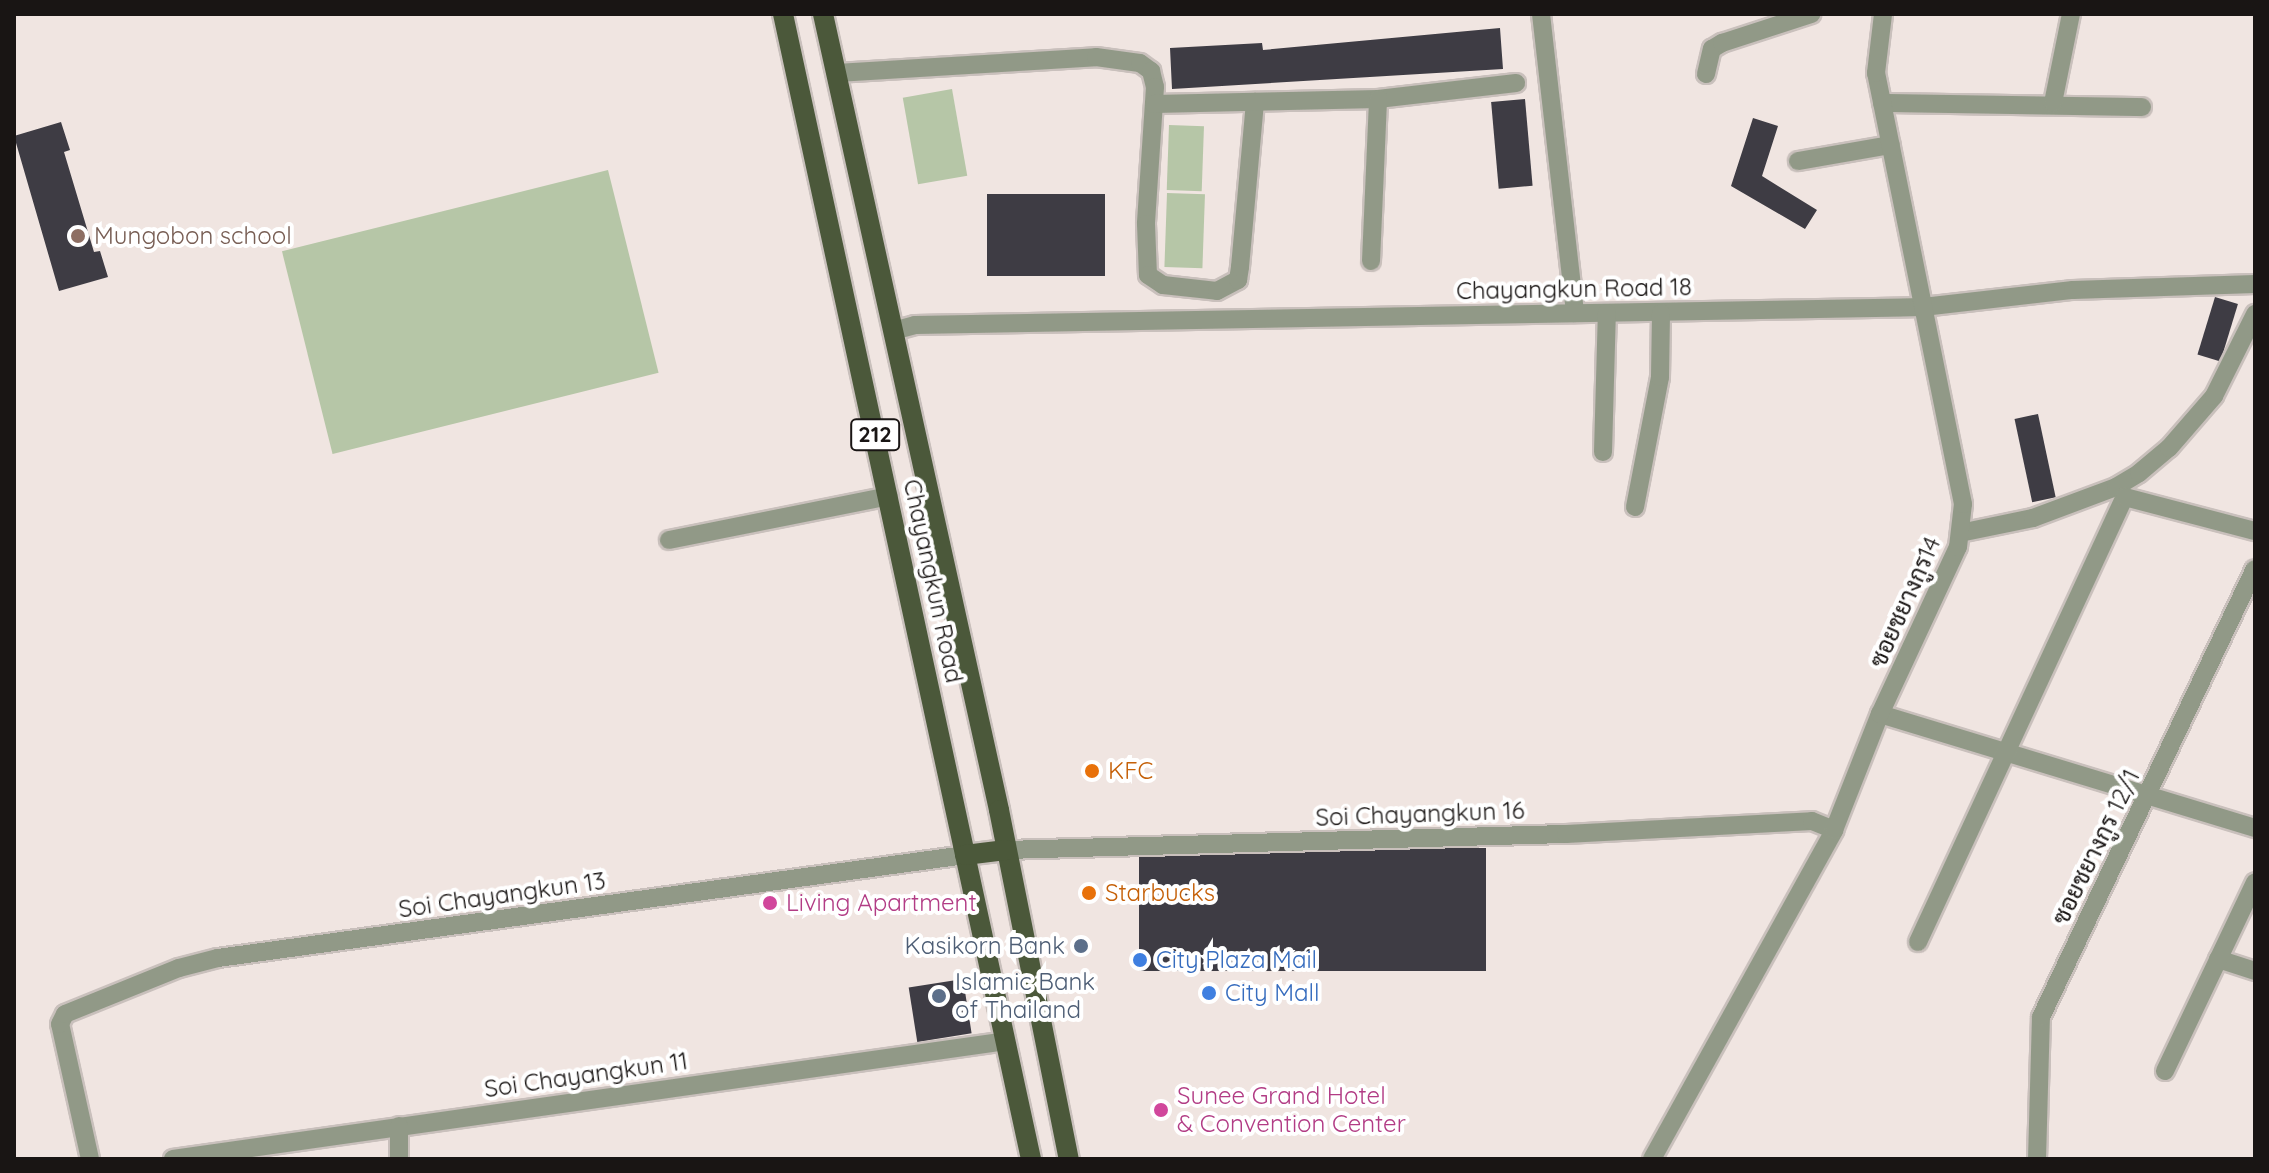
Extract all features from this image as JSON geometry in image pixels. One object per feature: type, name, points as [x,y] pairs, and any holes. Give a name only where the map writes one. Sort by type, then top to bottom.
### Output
[{"type":"main road","name":"Chayangkun Road","points":[[783,14],[1031,1159]]},
{"type":"main road","name":"Chayangkun Road","points":[[823,14],[1006,850],[1069,1159]]},
{"type":"main road","points":[[965,855],[1006,850]]},
{"type":"street","points":[[1541,14],[1575,313]]},
{"type":"street","points":[[1706,74],[1712,49],[1722,43],[1811,14]]},
{"type":"street","name":"ซอยชยางกูร14","points":[[1652,1159],[1834,830],[1880,714],[1960,533],[1963,504],[1876,73],[1883,14]]},
{"type":"street","points":[[2053,103],[2071,14]]},
{"type":"street","points":[[837,73],[1123,57],[1151,71],[1154,104],[1146,224],[1148,275],[1163,285],[1217,291],[1238,280],[1255,102]]},
{"type":"street","points":[[1154,104],[1378,99],[1516,83]]},
{"type":"street","points":[[1371,261],[1378,99]]},
{"type":"street","points":[[1882,103],[2053,103],[2142,107]]},
{"type":"street","points":[[1798,161],[1891,145]]},
{"type":"street","name":"Chayangkun Road 18","points":[[893,331],[915,325],[1923,307],[2073,290],[2255,284]]},
{"type":"street","points":[[1603,452],[1607,313]]},
{"type":"street","points":[[1635,507],[1660,377],[1661,313]]},
{"type":"street","points":[[1960,533],[2033,518],[2116,487],[2139,473],[2169,448],[2214,396],[2255,314]]},
{"type":"street","points":[[669,540],[889,496]]},
{"type":"street","points":[[1918,942],[2125,497],[2255,531]]},
{"type":"street","name":"ซอยชยางกูร 12/1","points":[[2037,1159],[2041,1017],[2255,569]]},
{"type":"street","points":[[1880,714],[2005,755],[2255,828]]},
{"type":"street","name":"Soi Chayangkun 16","points":[[1006,850],[1566,834],[1812,821],[1834,830]]},
{"type":"street","name":"Soi Chayangkun 13","points":[[90,1159],[60,1024],[65,1014],[179,968],[218,958],[965,855]]},
{"type":"street","points":[[2165,1071],[2255,882]]},
{"type":"street","points":[[2218,959],[2255,971]]},
{"type":"street","name":"Soi Chayangkun 11","points":[[173,1159],[1006,1041]]},
{"type":"street","points":[[399,1126],[399,1159]]},
{"type":"green space","points":[[952,89],[967,176],[918,184],[903,98]]},
{"type":"green space","points":[[1169,125],[1204,126],[1202,191],[1167,190]]},
{"type":"green space","points":[[608,170],[659,373],[333,454],[282,251]]},
{"type":"green space","points":[[1167,193],[1205,194],[1202,268],[1164,267]]},
{"type":"building","points":[[1500,28],[1503,69],[1172,89],[1170,48],[1262,43],[1263,50]]},
{"type":"building","points":[[1525,99],[1533,186],[1499,189],[1491,102]]},
{"type":"building","points":[[1753,118],[1778,126],[1762,176],[1817,210],[1805,229],[1731,186]]},
{"type":"building","points":[[61,122],[70,150],[64,152],[94,252],[100,251],[108,277],[59,291],[14,136]]},
{"type":"building","points":[[987,194],[1105,194],[1105,276],[987,276]]},
{"type":"building","points":[[2215,297],[2238,304],[2220,361],[2197,354]]},
{"type":"building","points":[[2038,414],[2056,497],[2032,502],[2015,419]]},
{"type":"building","points":[[1139,848],[1486,848],[1486,971],[1139,971]]},
{"type":"building","points":[[963,979],[972,1033],[917,1042],[909,988]]},
{"type":"place","name":"Mungobon school","points":[[78,236]]},
{"type":"place","name":"KFC","points":[[1092,771]]},
{"type":"place","name":"Starbucks","points":[[1089,893]]},
{"type":"place","name":"Living Apartment","points":[[770,903]]},
{"type":"place","name":"Kasikorn Bank","points":[[1081,946]]},
{"type":"place","name":"City Plaza Mail","points":[[1140,960]]},
{"type":"place","name":"City Mall","points":[[1209,993]]},
{"type":"place","name":"Islamic Bank of Thailand","points":[[939,996]]},
{"type":"place","name":"Sunee Grand Hotel & Convention Center","points":[[1161,1110]]}]
